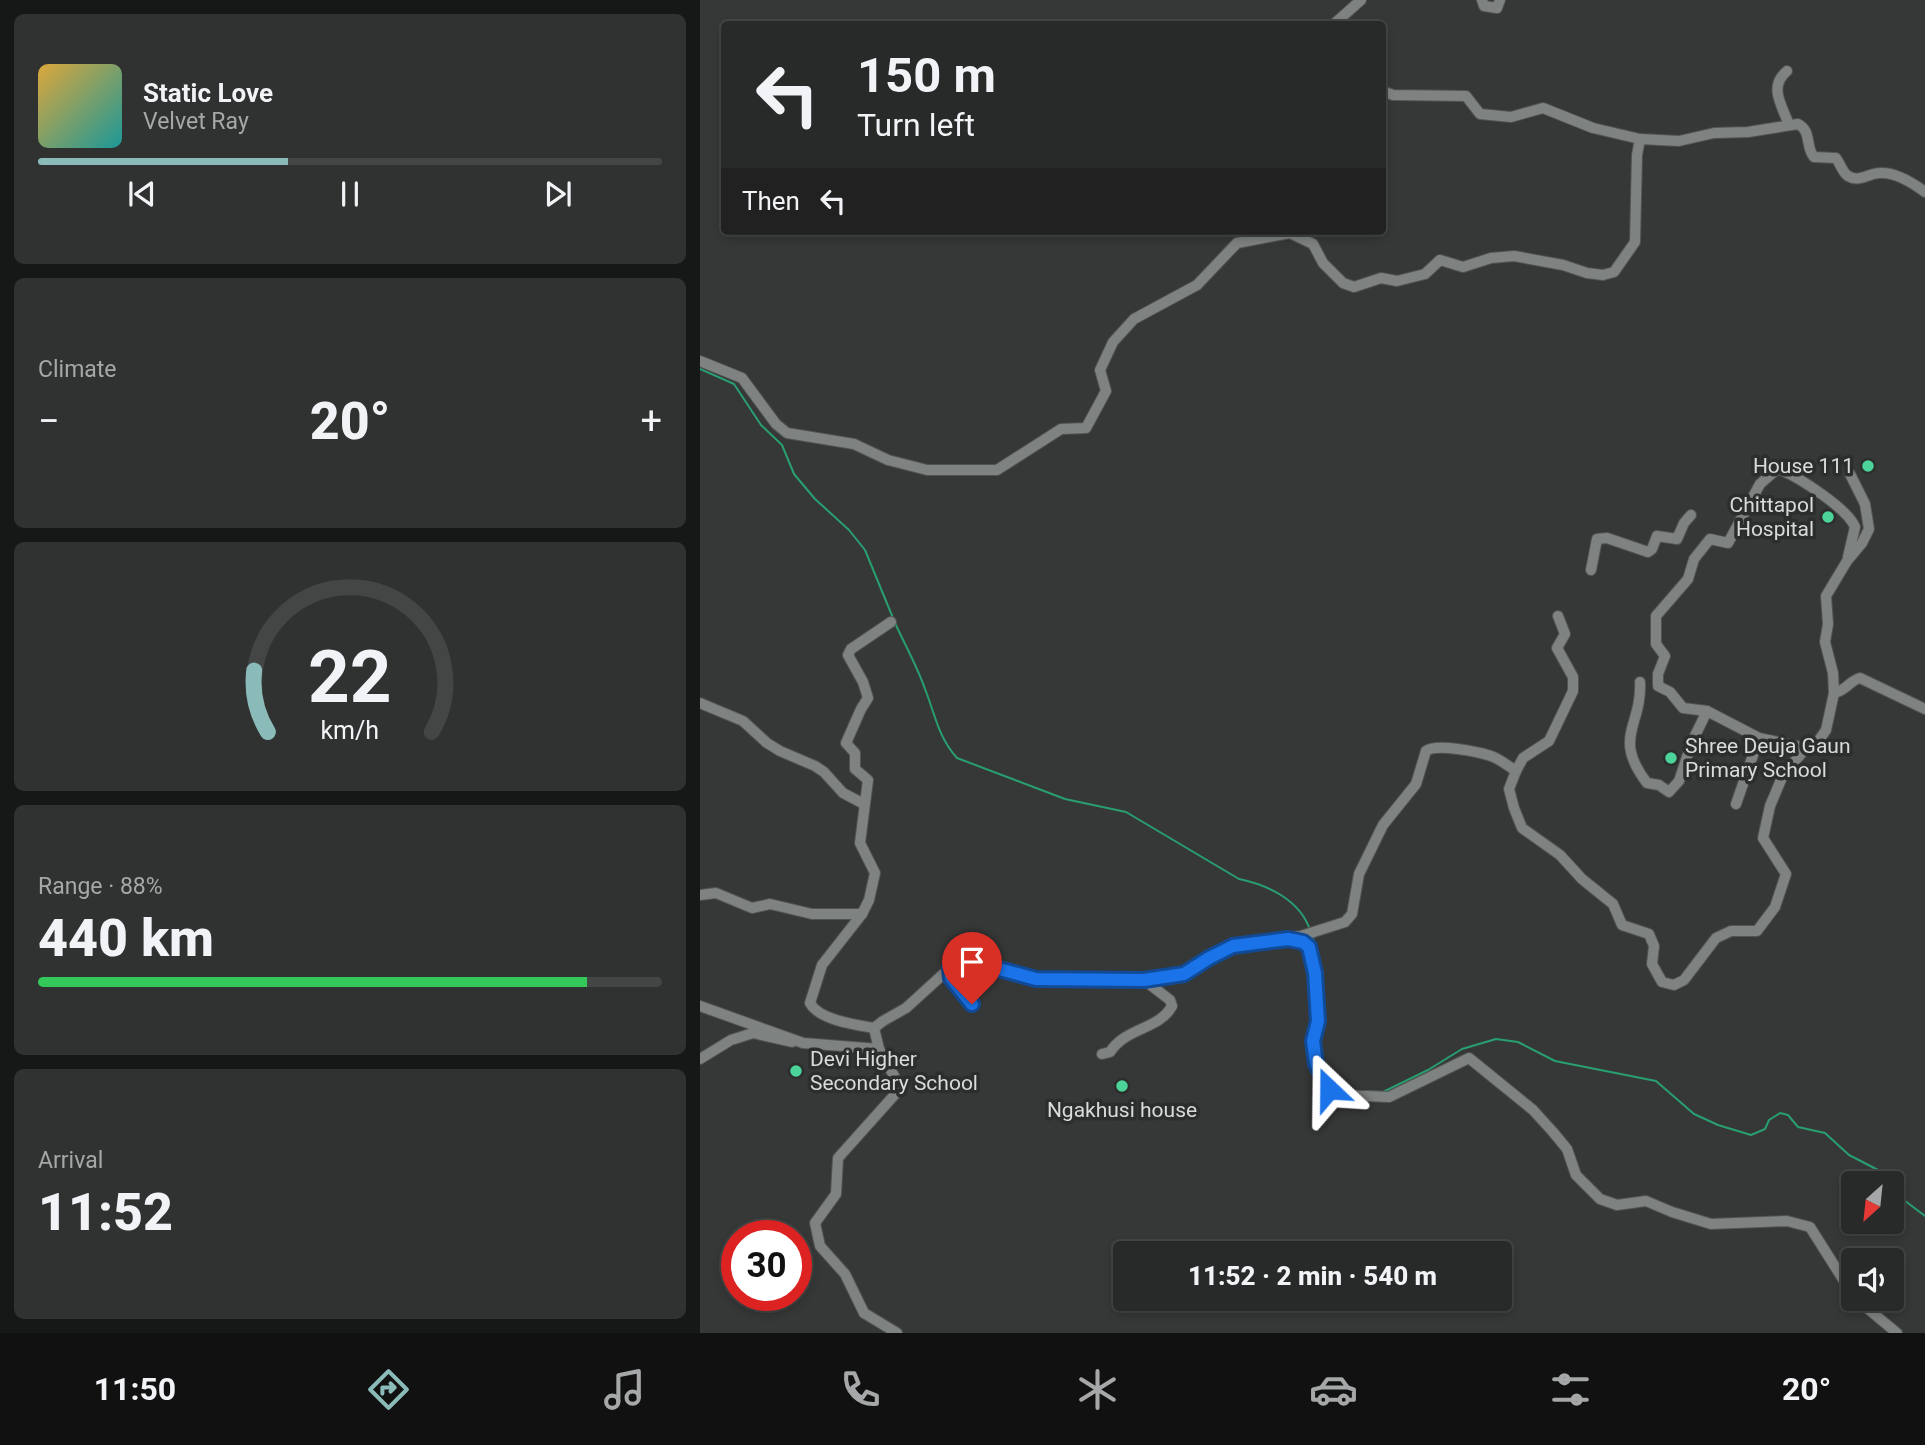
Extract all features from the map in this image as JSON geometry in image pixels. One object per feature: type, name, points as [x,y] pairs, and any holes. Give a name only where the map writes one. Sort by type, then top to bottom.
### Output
[{"type":"street","points":[[1337,21],[1360,0]]},
{"type":"street","points":[[1482,0],[1484,6],[1497,8],[1500,0]]},
{"type":"street","points":[[1787,71],[1777,81],[1776,88],[1789,125]]},
{"type":"street","points":[[1386,92],[1393,95],[1466,96],[1480,114],[1511,117],[1543,108],[1593,128],[1640,139],[1679,141],[1714,132],[1748,132],[1798,124],[1805,128],[1810,154],[1814,157],[1836,158],[1846,175],[1851,178],[1867,177],[1877,172],[1888,174],[1925,192]]},
{"type":"street","points":[[1294,235],[1313,244],[1323,263],[1343,283],[1354,287],[1381,278],[1397,281],[1425,274],[1440,260],[1463,267],[1491,258],[1514,256],[1563,265],[1587,273],[1603,275],[1614,272],[1635,242],[1637,155],[1640,139]]},
{"type":"street","points":[[700,360],[742,378],[776,424],[787,433],[854,444],[888,460],[927,470],[997,470],[1061,429],[1086,428],[1106,391],[1100,370],[1113,342],[1134,319],[1197,285],[1237,243],[1279,235]]},
{"type":"street","points":[[1806,748],[1759,738],[1707,711],[1684,708],[1670,692],[1658,686],[1658,674],[1665,656],[1656,644],[1656,616],[1688,579],[1694,559],[1710,539],[1728,543],[1760,484],[1776,470],[1782,470],[1849,515],[1855,527],[1847,561]]},
{"type":"street","points":[[1559,616],[1565,634],[1557,649],[1573,677],[1573,691],[1549,741],[1523,758],[1516,771],[1509,789],[1514,808],[1522,828],[1560,855],[1613,904],[1622,925],[1649,934],[1654,946],[1652,964],[1662,982],[1675,985],[1684,980],[1716,938],[1731,931],[1757,931],[1775,907],[1786,874],[1763,838],[1770,806],[1783,775],[1806,748],[1817,743],[1826,730],[1834,693],[1833,673],[1825,642],[1828,624],[1826,596],[1869,529],[1865,504],[1850,474]]},
{"type":"street","points":[[1591,569],[1597,539],[1607,538],[1648,552],[1657,536],[1677,539],[1690,515]]},
{"type":"street","points":[[891,622],[851,649],[848,655],[863,682],[868,698],[846,743],[855,753],[855,769],[868,780],[860,843],[875,873],[869,900],[862,914],[822,965],[810,1003],[814,1010],[843,1023],[874,1028],[906,1009],[950,968],[977,963],[1036,979],[1144,980],[1184,974],[1233,946],[1288,939],[1345,922],[1352,914],[1359,874],[1382,825],[1416,784],[1426,751],[1430,747],[1440,746],[1492,756],[1516,771]]},
{"type":"street","points":[[1834,693],[1843,691],[1860,678],[1925,709]]},
{"type":"street","points":[[1640,682],[1639,706],[1631,726],[1631,758],[1647,783],[1659,785],[1669,792],[1673,789],[1679,781],[1692,742],[1707,711]]},
{"type":"street","points":[[700,703],[743,721],[767,743],[815,766],[843,793],[864,804]]},
{"type":"street","points":[[1736,804],[1759,738]]},
{"type":"street","points":[[700,895],[716,893],[752,908],[770,904],[812,914],[862,914]]},
{"type":"street","points":[[1288,939],[1303,942],[1309,947],[1315,973],[1318,1021],[1313,1041],[1316,1064],[1329,1089],[1342,1095],[1389,1097],[1469,1058],[1533,1110],[1567,1149],[1576,1175],[1600,1199],[1617,1205],[1646,1200],[1672,1212],[1711,1224],[1787,1221],[1810,1227],[1841,1276]]},
{"type":"street","points":[[950,968],[951,978],[972,1004]]},
{"type":"street","points":[[1101,1054],[1110,1052],[1117,1041],[1127,1034],[1168,1014],[1172,1006],[1170,1000],[1144,980]]},
{"type":"street","points":[[700,1006],[803,1043]]},
{"type":"street","points":[[874,1028],[879,1049],[898,1083],[898,1091],[838,1158],[836,1194],[815,1223],[820,1246],[845,1274],[864,1313],[897,1333]]},
{"type":"street","points":[[700,1059],[731,1040],[753,1033],[779,1041],[879,1049]]},
{"type":"street","points":[[1871,1311],[1897,1333]]},
{"type":"waterway","points":[[700,369],[734,384],[761,425],[782,445],[794,474],[865,550],[893,618]]},
{"type":"waterway","points":[[895,623],[918,672],[941,734],[957,758],[1065,799],[1126,812],[1239,879],[1261,885],[1282,896],[1299,910],[1310,930]]},
{"type":"waterway","points":[[1312,935],[1321,977],[1322,1019]]},
{"type":"waterway","points":[[1321,1028],[1321,1050],[1329,1077],[1332,1084],[1347,1090]]},
{"type":"waterway","points":[[1356,1091],[1383,1092],[1428,1070],[1462,1049],[1496,1039],[1518,1042],[1555,1061],[1656,1081],[1694,1114],[1751,1135],[1765,1129],[1769,1120],[1780,1113],[1788,1115],[1798,1127],[1825,1133],[1849,1155],[1880,1171]]},
{"type":"waterway","points":[[1904,1200],[1925,1216]]},
{"type":"place","name":"House 111","points":[[1868,466]]},
{"type":"place","name":"Chittapol Hospital","points":[[1828,517]]},
{"type":"place","name":"Shree Deuja Gaun Primary School","points":[[1671,758]]},
{"type":"place","name":"Devi Higher Secondary School","points":[[796,1071]]},
{"type":"place","name":"Ngakhusi house","points":[[1122,1086]]},
{"type":"route","points":[[972,1004],[951,978],[950,968],[977,963],[1036,979],[1144,980],[1184,974],[1233,946],[1288,939],[1303,942],[1309,947],[1315,973],[1318,1021],[1313,1041],[1316,1064],[1329,1089]]}]
